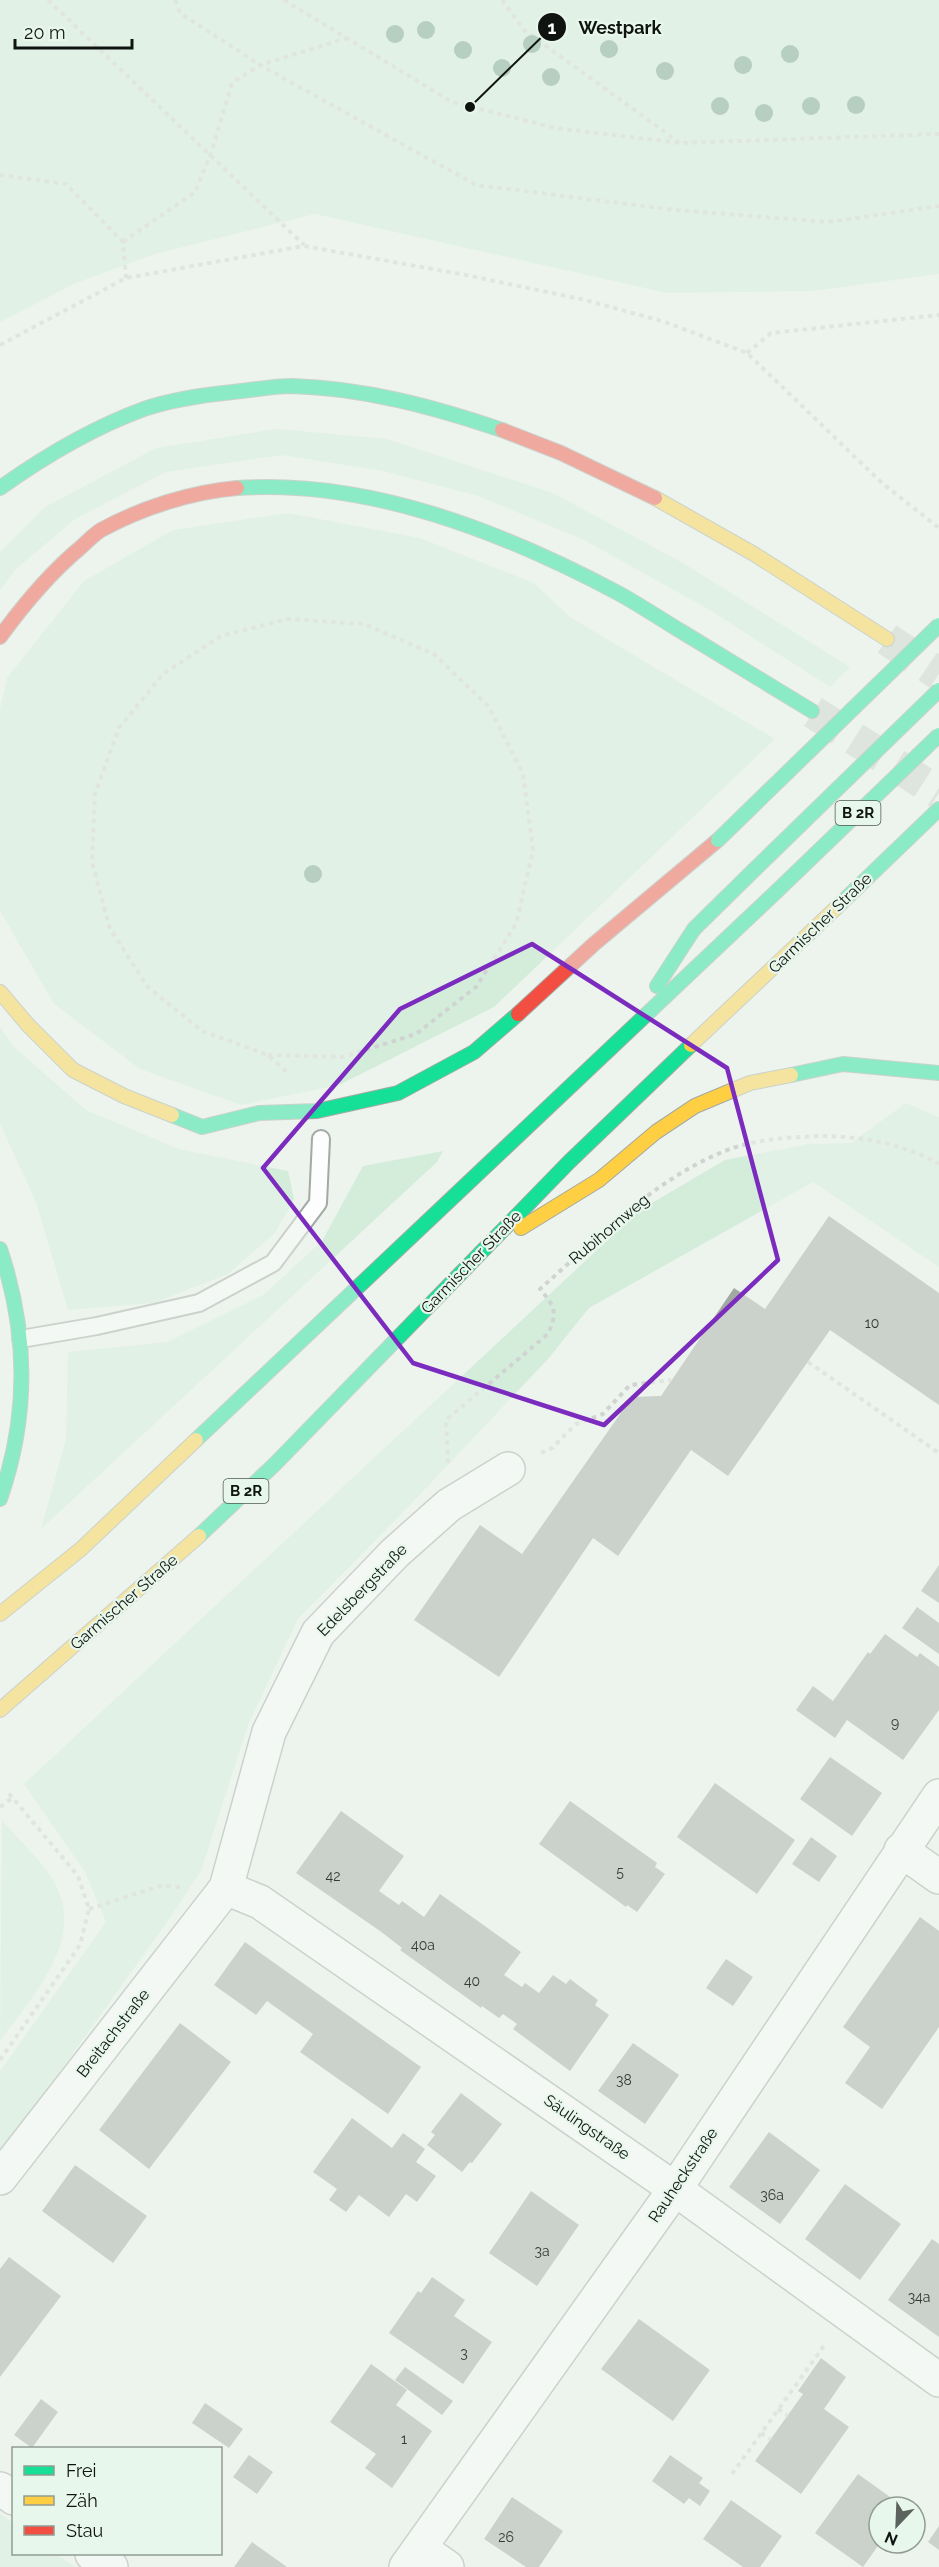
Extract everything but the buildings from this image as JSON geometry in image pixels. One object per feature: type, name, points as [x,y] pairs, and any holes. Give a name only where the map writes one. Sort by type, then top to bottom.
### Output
[{"type":"highway","points":[[0,488],[32,465],[84,434],[146,408],[208,394],[292,386],[378,394],[486,424],[585,464],[710,528],[887,639]]},
{"type":"highway","points":[[0,637],[23,605],[46,580],[100,531],[159,505],[213,490],[270,486],[332,490],[421,511],[510,542],[618,593],[812,711]]},
{"type":"highway","points":[[0,992],[28,1025],[74,1070],[124,1096],[202,1127],[258,1113],[329,1108],[398,1093],[474,1052],[541,995],[594,945],[718,840],[939,625]]},
{"type":"highway","name":"B 2R","points":[[630,1028],[694,929],[939,690]]},
{"type":"highway","name":"B 2R","points":[[0,1614],[81,1549],[939,735]]},
{"type":"highway","name":"Garmischer Straße","points":[[2,1705],[171,1562],[275,1464],[476,1256],[595,1138],[939,810]]},
{"type":"highway","points":[[476,1256],[599,1180],[656,1132],[695,1106],[750,1083],[843,1064],[939,1073]]},
{"type":"highway","points":[[0,1249],[8,1269],[21,1339],[21,1407],[10,1475],[0,1499]]},
{"type":"street","name":"Edelsbergstraße","points":[[226,1888],[269,1732],[318,1633],[395,1553],[449,1505],[508,1469]]},
{"type":"street","name":"Rauheckstraße","points":[[413,2558],[675,2188],[901,1850],[939,1797]]},
{"type":"street","points":[[901,1850],[939,1877]]},
{"type":"street","name":"Breitachstraße","points":[[0,2178],[226,1888]]},
{"type":"street","name":"Säulingstraße","points":[[226,1888],[260,1902],[675,2188],[939,2380]]},
{"type":"street","points":[[95,2555],[111,2567]]},
{"type":"street","points":[[413,2558],[447,2567]]},
{"type":"lane","points":[[21,1339],[98,1326],[199,1303],[273,1263],[318,1203],[321,1138]]},
{"type":"path","points":[[48,0],[304,246]]},
{"type":"path","points":[[175,0],[180,12],[260,65],[476,185],[675,210],[828,222],[939,206]]},
{"type":"path","points":[[284,0],[452,102],[555,128],[681,144],[939,134]]},
{"type":"path","points":[[502,0],[524,30],[681,144]]},
{"type":"path","points":[[123,242],[195,192],[210,156],[232,83],[260,65],[347,38]]},
{"type":"path","points":[[0,175],[66,184],[123,242],[126,278]]},
{"type":"path","points":[[0,345],[126,278],[304,246],[466,275],[585,300],[665,322],[747,353],[882,483],[939,528]]},
{"type":"path","points":[[747,353],[771,333],[939,315]]},
{"type":"path","points":[[288,619],[364,624],[434,654],[489,707],[524,774],[533,850],[516,924],[476,987],[416,1034],[343,1057],[268,1055],[202,1031],[148,987],[110,929],[92,862],[95,793],[119,728],[163,674],[221,636],[288,619]]},
{"type":"path","name":"Rubihornweg","points":[[449,1505],[446,1420],[548,1334],[555,1319],[553,1305],[540,1289],[638,1202],[691,1166],[732,1148],[791,1137],[849,1136],[918,1152],[939,1164]]},
{"type":"path","points":[[808,1362],[939,1453]]},
{"type":"path","points":[[508,1469],[552,1448],[576,1424],[603,1414],[630,1385],[671,1380]]},
{"type":"path","points":[[0,2060],[80,1945],[89,1909],[78,1876],[7,1791]]},
{"type":"path","points":[[0,1807],[12,1798]]},
{"type":"path","points":[[89,1909],[159,1886],[226,1888]]},
{"type":"path","points":[[732,2474],[847,2313]]},
{"type":"path","points":[[778,2409],[788,2416]]},
{"type":"path","points":[[761,2433],[771,2439]]},
{"type":"highlighted area","points":[[532,944],[727,1068],[778,1260],[604,1425],[413,1363],[263,1168],[400,1009]]},
{"type":"green space","points":[[0,0],[939,0],[939,274],[812,291],[667,293],[315,214],[155,254],[76,283],[0,322]]},
{"type":"green space","points":[[277,429],[387,439],[553,493],[683,563],[850,667],[830,687],[708,609],[584,540],[478,496],[383,471],[282,455],[166,472],[75,519],[15,570],[0,590],[0,552],[45,507],[156,448]]},
{"type":"green space","points":[[288,513],[420,538],[534,583],[570,617],[775,739],[494,1007],[339,1085],[241,1105],[140,1069],[54,1004],[0,911],[0,709],[7,678],[84,581],[173,530]]},
{"type":"green space","points":[[0,1027],[14,1047],[86,1110],[179,1149],[288,1171],[294,1199],[275,1233],[228,1274],[154,1303],[68,1310],[36,1202],[0,1124]]},
{"type":"green space","points":[[906,1103],[939,1117],[939,1267],[813,1182],[589,1308],[548,1359],[298,1619],[248,1725],[201,1871],[170,1918],[0,2155],[0,2071],[106,1922],[85,1872],[24,1784],[640,1210],[725,1160],[809,1144],[851,1143]]},
{"type":"green space","points":[[443,1151],[437,1162],[41,1529],[66,1439],[68,1352],[167,1342],[263,1295],[322,1241],[363,1166]]},
{"type":"green space","points":[[2,1820],[36,1857],[53,1880],[62,1902],[64,1924],[60,1945],[52,1965],[27,2005],[0,2041]]},
{"type":"green space","points":[[0,2514],[12,2522],[12,2555],[57,2555],[75,2567],[0,2567]]},
{"type":"tunnel","points":[[887,639],[939,674]]},
{"type":"tunnel","points":[[813,712],[939,793]]},
{"type":"traffic: fast","points":[[0,488],[69,444],[144,409],[188,398],[270,387],[292,386],[346,390],[425,406],[502,430]]},
{"type":"traffic: fast","points":[[237,488],[287,487],[336,492],[385,501],[434,514],[482,531],[529,550],[618,593],[812,711]]},
{"type":"traffic: fast","points":[[718,840],[939,625]]},
{"type":"traffic: fast","points":[[753,871],[939,690]]},
{"type":"traffic: fast","points":[[777,891],[939,735]]},
{"type":"traffic: fast","points":[[836,908],[939,809]]},
{"type":"traffic: fast","points":[[657,986],[694,929],[753,871]]},
{"type":"traffic: fast","points":[[196,1440],[777,891]]},
{"type":"traffic: fast","points":[[172,1115],[202,1127],[259,1113],[317,1111],[398,1093],[474,1052],[518,1014]]},
{"type":"traffic: fast","points":[[199,1536],[275,1464],[569,1162],[691,1045]]},
{"type":"traffic: fast","points":[[791,1075],[843,1064],[939,1073]]},
{"type":"traffic: fast","points":[[0,1249],[16,1311],[21,1374],[16,1437],[0,1499]]},
{"type":"traffic: slow","points":[[655,498],[754,554],[887,639]]},
{"type":"traffic: slow","points":[[691,1045],[836,908]]},
{"type":"traffic: slow","points":[[0,992],[28,1025],[73,1070],[124,1096],[172,1115]]},
{"type":"traffic: slow","points":[[521,1228],[599,1180],[656,1132],[695,1106],[750,1083],[791,1075]]},
{"type":"traffic: slow","points":[[0,1614],[81,1549],[196,1440]]},
{"type":"traffic: slow","points":[[0,1710],[199,1536]]},
{"type":"traffic: jam","points":[[502,430],[561,453],[655,498]]},
{"type":"traffic: jam","points":[[0,637],[47,579],[101,530],[167,502],[202,493],[237,488]]},
{"type":"traffic: jam","points":[[518,1014],[594,944],[718,840]]},
{"type":"place","name":"Westpark","points":[[470,107]]}]
